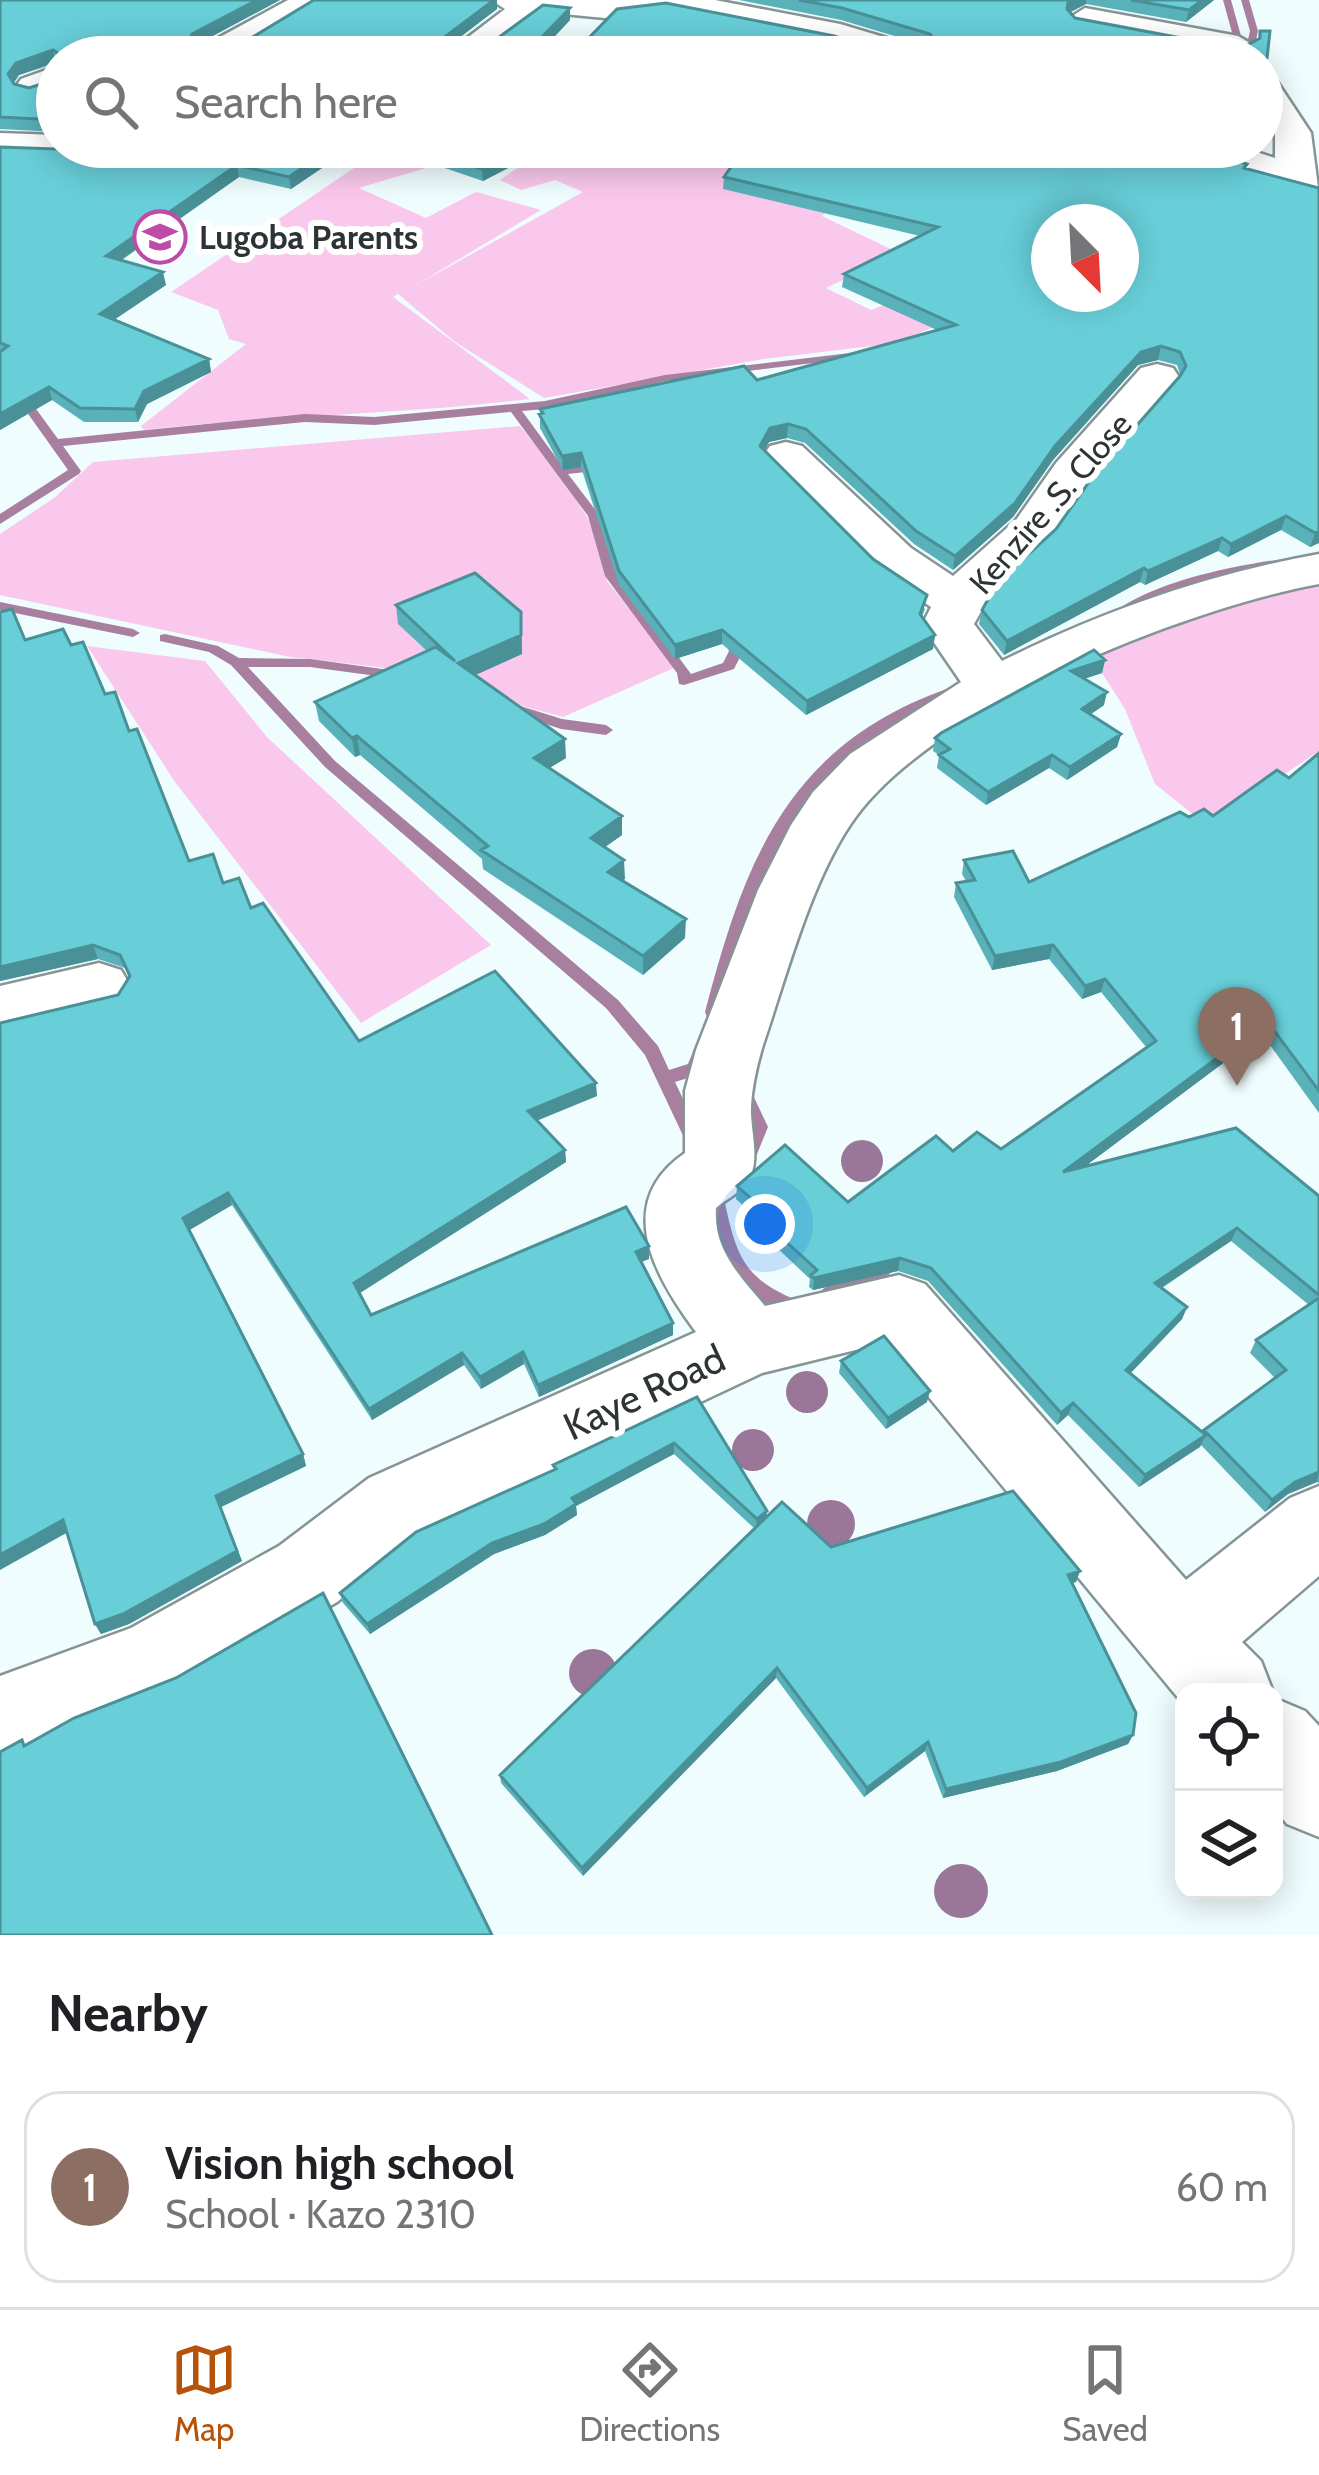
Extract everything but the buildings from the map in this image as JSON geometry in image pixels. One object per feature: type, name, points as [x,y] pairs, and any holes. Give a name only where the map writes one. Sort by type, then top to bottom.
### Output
[{"type":"street","points":[[246,36],[312,0]]},
{"type":"street","points":[[483,36],[520,2],[605,8],[666,0],[847,36]]},
{"type":"street","points":[[578,36],[605,8]]},
{"type":"street","points":[[1085,18],[1209,36]]},
{"type":"street","points":[[1283,118],[1293,134],[1306,180]]},
{"type":"street","points":[[0,144],[36,145]]},
{"type":"street","points":[[1269,168],[1306,180]]},
{"type":"street","name":"Kenzire .S. Close","points":[[1004,682],[948,626],[973,584],[1034,530],[1073,473],[1157,377]]},
{"type":"street","points":[[786,456],[893,559],[962,605]]},
{"type":"street","points":[[1004,682],[1183,601],[1232,585],[1319,569]]},
{"type":"street","name":"Kaye Road","points":[[0,1720],[154,1662],[308,1574],[397,1505],[750,1343],[690,1268],[679,1223],[689,1190],[722,1165],[713,1113],[719,1075],[776,925],[833,806],[890,752],[1004,682]]},
{"type":"street","points":[[0,1010],[99,987]]},
{"type":"street","points":[[750,1343],[899,1307],[1206,1665],[1319,1525]]},
{"type":"street","points":[[1283,1752],[1319,1792]]},
{"type":"shaded area","points":[[354,168],[426,168],[359,188],[426,218],[476,192],[541,210],[416,285],[583,192],[555,180],[521,190],[500,180],[517,168],[834,168],[843,196],[822,216],[899,253],[826,288],[871,310],[921,291],[954,318],[897,343],[764,359],[544,398],[455,342],[398,294],[393,297],[530,399],[144,430],[141,426],[246,344],[229,339],[218,310],[171,292]]},
{"type":"shaded area","points":[[520,426],[564,480],[590,522],[607,581],[676,667],[563,717],[379,667],[290,657],[0,595],[0,534],[54,498],[93,462]]},
{"type":"shaded area","points":[[1319,580],[1319,751],[1260,791],[1215,832],[1155,784],[1125,709],[1088,651],[1139,630]]},
{"type":"shaded area","points":[[87,646],[205,661],[267,737],[491,945],[361,1023],[175,782]]},
{"type":"waterway","points":[[1227,0],[1237,36]]},
{"type":"waterway","points":[[1245,0],[1253,36]]},
{"type":"waterway","points":[[58,443],[305,418],[374,421],[545,405],[665,378],[850,356]]},
{"type":"waterway","points":[[0,375],[8,378],[75,471],[0,520]]},
{"type":"waterway","points":[[514,408],[560,471]]},
{"type":"waterway","points":[[560,471],[603,466]]},
{"type":"waterway","points":[[560,471],[594,516],[612,576],[684,673],[684,681],[729,666],[736,651],[730,635]]},
{"type":"waterway","points":[[1124,610],[1219,575],[1319,559]]},
{"type":"waterway","points":[[0,606],[133,633]]},
{"type":"waterway","points":[[165,638],[213,649],[236,662]]},
{"type":"waterway","points":[[236,662],[310,663],[399,675]]},
{"type":"waterway","points":[[236,662],[330,764],[612,1004],[652,1051],[693,1139]]},
{"type":"waterway","points":[[713,1012],[748,895],[783,822],[806,789],[866,735],[949,693]]},
{"type":"waterway","points":[[514,709],[561,724],[606,730]]},
{"type":"waterway","points":[[667,1077],[695,1069],[700,1054]]},
{"type":"waterway","points":[[744,1094],[759,1127],[747,1159]]},
{"type":"waterway","points":[[725,1189],[715,1202],[736,1269],[758,1291],[795,1308]]},
{"type":"waterway","points":[[822,1302],[843,1284],[872,1281],[893,1258]]},
{"type":"place","name":"Lugoba Parents","points":[[160,237]]},
{"type":"place","name":"Vision high school","points":[[1237,1086]]}]
